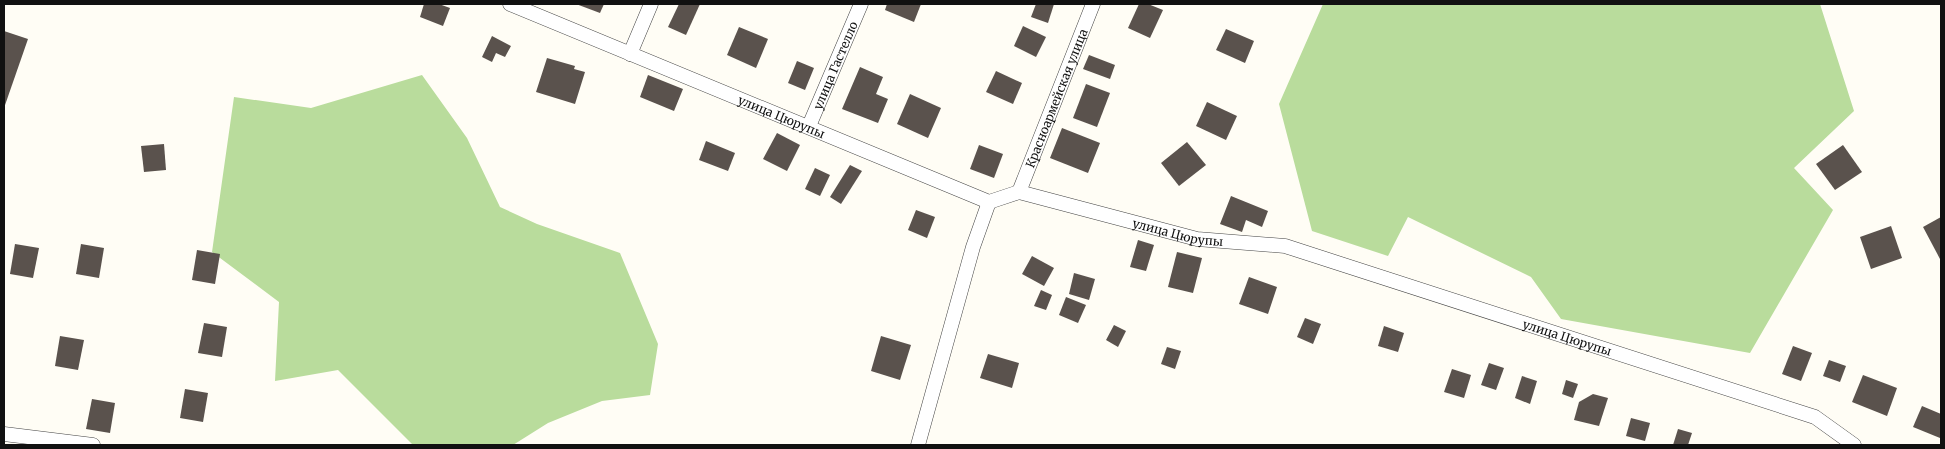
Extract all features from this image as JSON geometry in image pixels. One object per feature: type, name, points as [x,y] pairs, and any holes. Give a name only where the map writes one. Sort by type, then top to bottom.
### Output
[{"type":"street","name":"улица Цюрупы","points":[[510,4],[989,202]]},
{"type":"street","points":[[630,54],[651,4]]},
{"type":"street","name":"улица Гастелло","points":[[809,126],[861,4]]},
{"type":"street","name":"Красноармейская улица","points":[[1019,192],[1093,4]]},
{"type":"street","name":"улица Цюрупы","points":[[1019,192],[1197,239],[1285,246],[1815,417],[1854,445]]},
{"type":"street","points":[[918,445],[973,247],[989,202],[1019,192]]},
{"type":"street","points":[[4,434],[93,445]]},
{"type":"green space","points":[[1323,4],[1820,4],[1854,111],[1794,168],[1833,210],[1750,353],[1561,319],[1531,277],[1408,217],[1388,256],[1312,231],[1279,104]]},
{"type":"green space","points":[[422,75],[467,138],[500,207],[537,224],[620,253],[658,344],[650,395],[602,401],[548,423],[513,445],[413,445],[338,370],[275,381],[279,302],[212,252],[234,97],[311,108]]},
{"type":"building","points":[[424,4],[439,4],[450,8],[443,26],[420,17]]},
{"type":"building","points":[[576,4],[604,4],[600,13]]},
{"type":"building","points":[[679,4],[700,4],[686,35],[668,27]]},
{"type":"building","points":[[887,4],[921,4],[914,22],[885,10]]},
{"type":"building","points":[[1036,4],[1054,4],[1048,23],[1031,17]]},
{"type":"building","points":[[1139,4],[1148,4],[1163,10],[1150,38],[1128,28]]},
{"type":"building","points":[[1023,26],[1046,37],[1036,57],[1014,46]]},
{"type":"building","points":[[739,27],[768,39],[756,68],[727,55]]},
{"type":"building","points":[[1226,29],[1254,41],[1245,63],[1216,50]]},
{"type":"building","points":[[4,31],[28,39],[4,108]]},
{"type":"building","points":[[492,36],[511,46],[505,57],[496,53],[492,62],[482,57]]},
{"type":"building","points":[[1089,55],[1115,65],[1110,79],[1083,69]]},
{"type":"building","points":[[547,58],[575,66],[574,69],[585,72],[575,104],[536,92]]},
{"type":"building","points":[[797,61],[814,68],[805,90],[788,83]]},
{"type":"building","points":[[860,67],[883,77],[876,94],[888,99],[878,123],[842,109]]},
{"type":"building","points":[[996,71],[1022,83],[1013,104],[986,92]]},
{"type":"building","points":[[648,75],[683,89],[674,111],[640,97]]},
{"type":"building","points":[[1086,84],[1110,93],[1097,127],[1073,118]]},
{"type":"building","points":[[910,94],[941,108],[928,138],[897,124]]},
{"type":"building","points":[[1207,102],[1237,116],[1226,140],[1196,126]]},
{"type":"building","points":[[1062,128],[1100,143],[1088,173],[1050,158]]},
{"type":"building","points":[[777,133],[800,145],[787,171],[763,159]]},
{"type":"building","points":[[706,141],[735,153],[728,171],[699,160]]},
{"type":"building","points":[[1187,142],[1206,165],[1179,186],[1161,163]]},
{"type":"building","points":[[164,144],[166,170],[144,172],[141,146]]},
{"type":"building","points":[[979,145],[1003,154],[994,178],[970,169]]},
{"type":"building","points":[[1843,145],[1862,172],[1835,190],[1816,164]]},
{"type":"building","points":[[850,165],[862,171],[841,204],[830,197]]},
{"type":"building","points":[[815,168],[830,175],[820,196],[805,189]]},
{"type":"building","points":[[1231,196],[1268,211],[1262,227],[1246,220],[1242,232],[1220,224]]},
{"type":"building","points":[[916,210],[935,217],[927,238],[908,230]]},
{"type":"building","points":[[1941,217],[1941,258],[1940,259],[1923,227]]},
{"type":"building","points":[[1891,226],[1902,258],[1871,269],[1860,237]]},
{"type":"building","points":[[1138,240],[1154,245],[1146,271],[1130,267]]},
{"type":"building","points":[[15,244],[39,248],[33,278],[10,274]]},
{"type":"building","points":[[81,244],[104,248],[99,278],[76,274]]},
{"type":"building","points":[[197,250],[220,254],[215,284],[192,280]]},
{"type":"building","points":[[1177,252],[1202,258],[1193,293],[1168,287]]},
{"type":"building","points":[[1032,256],[1054,268],[1044,286],[1022,274]]},
{"type":"building","points":[[1074,273],[1095,279],[1089,300],[1069,294]]},
{"type":"building","points":[[1249,277],[1277,287],[1268,314],[1239,304]]},
{"type":"building","points":[[1041,290],[1052,295],[1046,310],[1034,306]]},
{"type":"building","points":[[1066,297],[1086,305],[1078,323],[1059,315]]},
{"type":"building","points":[[1305,318],[1321,324],[1313,344],[1297,337]]},
{"type":"building","points":[[204,323],[227,327],[222,357],[198,353]]},
{"type":"building","points":[[1114,325],[1126,331],[1118,347],[1106,340]]},
{"type":"building","points":[[1384,326],[1404,333],[1398,352],[1378,346]]},
{"type":"building","points":[[60,336],[84,340],[78,370],[55,366]]},
{"type":"building","points":[[881,336],[911,345],[900,380],[871,371]]},
{"type":"building","points":[[1793,346],[1812,353],[1801,381],[1782,374]]},
{"type":"building","points":[[1167,347],[1181,351],[1175,369],[1161,364]]},
{"type":"building","points":[[988,354],[1019,363],[1012,388],[980,378]]},
{"type":"building","points":[[1829,360],[1846,366],[1840,382],[1823,376]]},
{"type":"building","points":[[1489,363],[1504,368],[1496,390],[1481,385]]},
{"type":"building","points":[[1452,369],[1471,375],[1464,398],[1444,392]]},
{"type":"building","points":[[1863,375],[1897,388],[1887,416],[1852,402]]},
{"type":"building","points":[[1522,376],[1537,381],[1530,404],[1515,398]]},
{"type":"building","points":[[1566,380],[1578,384],[1573,398],[1562,394]]},
{"type":"building","points":[[185,389],[208,393],[203,422],[180,418]]},
{"type":"building","points":[[1593,394],[1608,398],[1599,426],[1574,420],[1579,402]]},
{"type":"building","points":[[92,399],[115,403],[110,433],[86,429]]},
{"type":"building","points":[[1922,406],[1941,414],[1940,438],[1913,427]]},
{"type":"building","points":[[1631,418],[1650,423],[1645,441],[1626,436]]},
{"type":"building","points":[[1678,429],[1692,433],[1688,445],[1673,445]]}]
